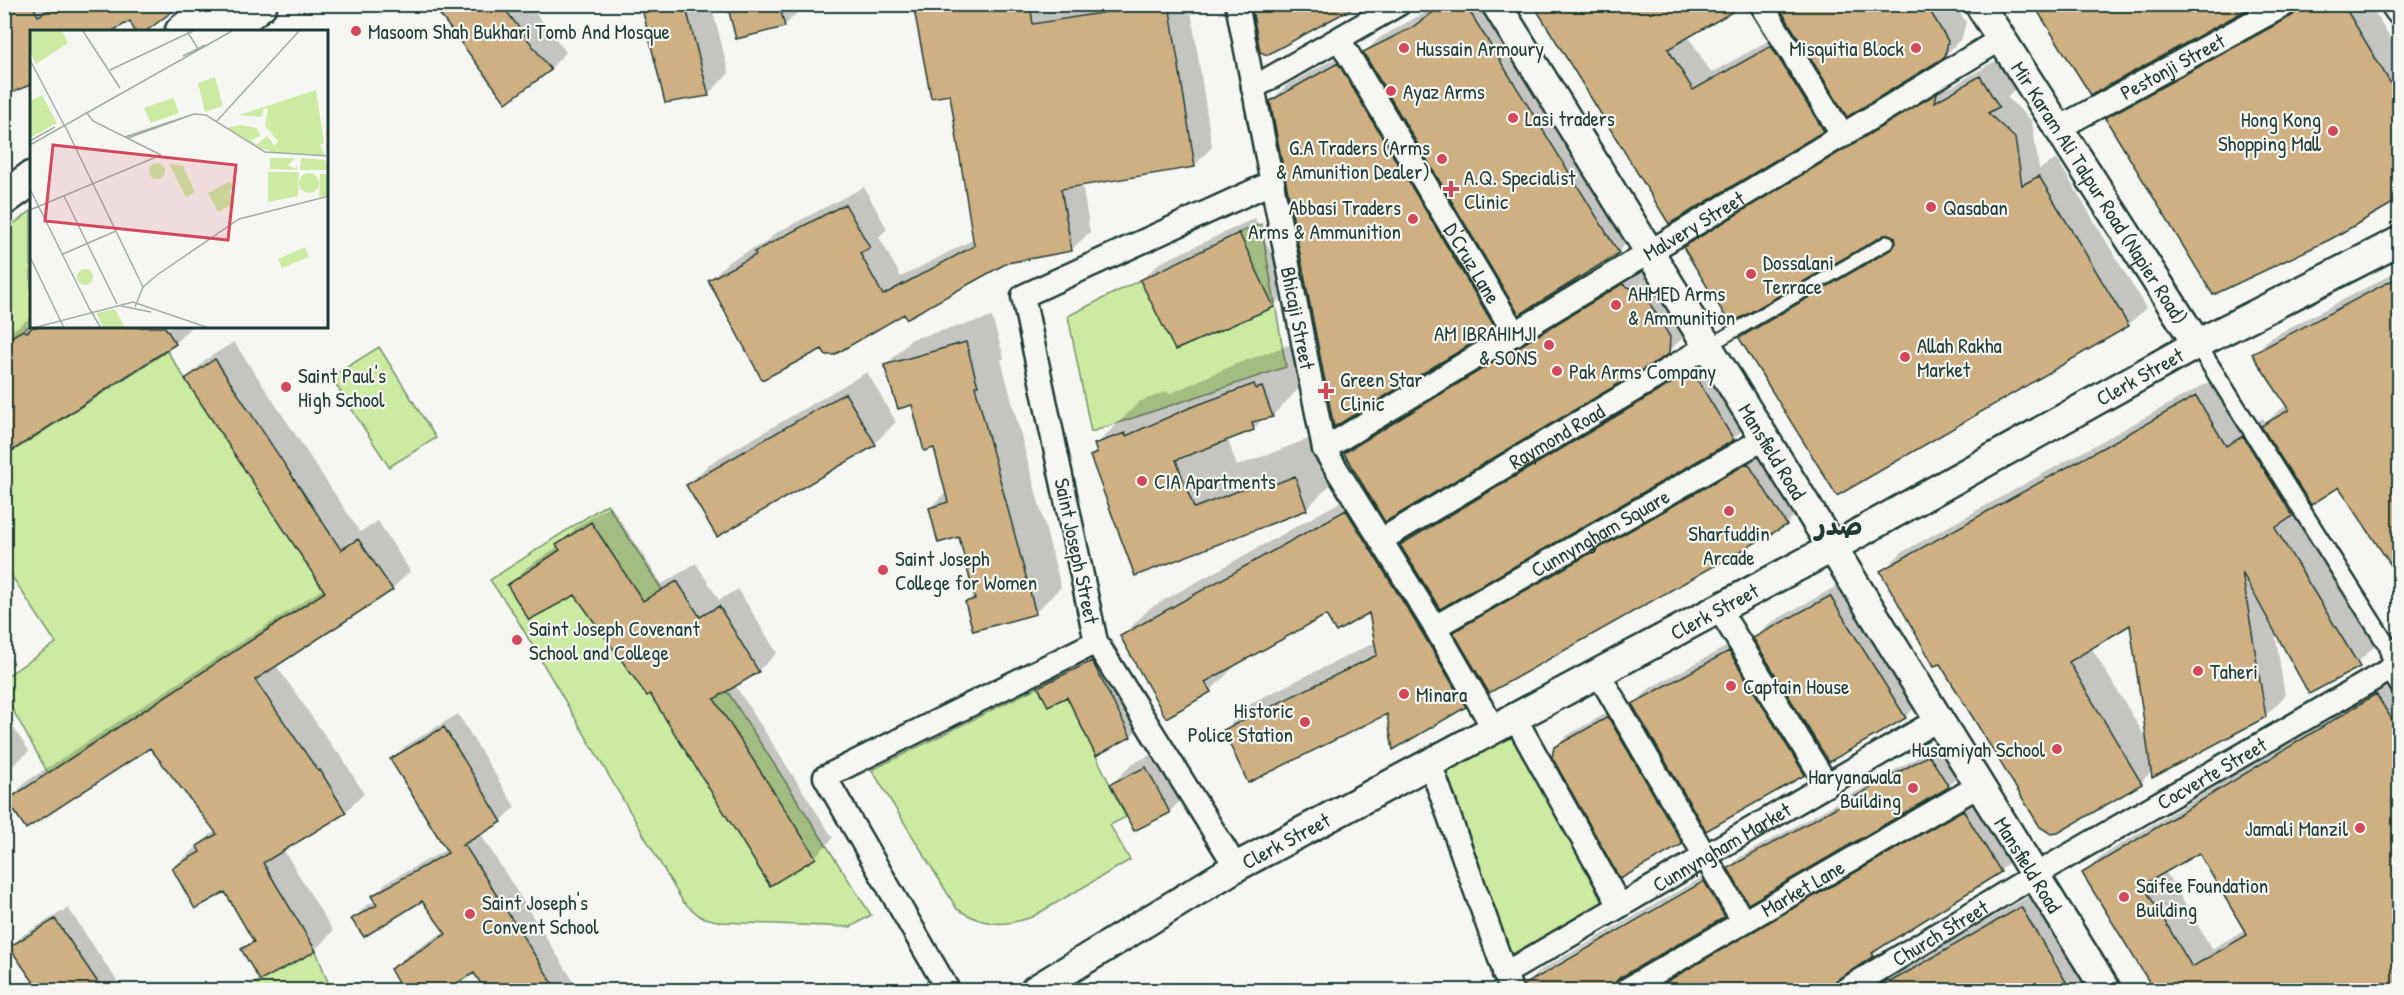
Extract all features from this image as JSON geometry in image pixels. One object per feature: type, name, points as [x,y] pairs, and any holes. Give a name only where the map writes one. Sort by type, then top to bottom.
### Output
[{"type":"main road","points":[[184,30],[216,4]]},
{"type":"main road","points":[[228,30],[261,4]]},
{"type":"main road","points":[[4,176],[30,158]]},
{"type":"main road","points":[[4,198],[30,179]]},
{"type":"street","name":"Bhicaji Street","points":[[1237,4],[1324,449],[1435,627],[1505,724],[1620,906]]},
{"type":"street","points":[[1253,88],[1399,4]]},
{"type":"street","name":"Mansfield Road","points":[[1496,4],[2106,990]]},
{"type":"street","points":[[1761,4],[1843,136]]},
{"type":"street","name":"Mir Karam Ali Talpur Road (Napier Road)","points":[[1979,4],[2197,344],[2395,665]]},
{"type":"street","name":"Pestonji Street","points":[[2059,128],[2286,4]]},
{"type":"street","points":[[2395,4],[2400,11]]},
{"type":"street","name":"D'Cruz Lane","points":[[1339,39],[1515,334]]},
{"type":"street","name":"Malvery Street","points":[[1324,449],[2001,39]]},
{"type":"street","name":"Saint Joseph Street","points":[[948,990],[825,777],[1096,642],[1023,296],[1273,182]]},
{"type":"street","name":"Clerk Street","points":[[1035,990],[1236,867],[1832,548],[2197,344],[2400,241]]},
{"type":"street","name":"Raymond Road","points":[[1381,540],[1708,346]]},
{"type":"street","name":"Cunnyngham Square","points":[[1435,627],[1765,438]]},
{"type":"street","points":[[1719,609],[1827,785]]},
{"type":"street","points":[[1096,642],[1236,867]]},
{"type":"street","name":"Cocverte Street","points":[[2035,875],[2395,665]]},
{"type":"street","points":[[1599,673],[1743,921]]},
{"type":"street","name":"Cunnyngham Market","points":[[1507,982],[1620,906],[1939,720]]},
{"type":"street","points":[[1430,763],[1507,982]]},
{"type":"street","name":"Market Lane","points":[[1626,990],[1980,785]]},
{"type":"street","name":"Church Street","points":[[1845,990],[2035,875]]},
{"type":"lane","name":"Raymond Road","points":[[1708,346],[1888,242]]},
{"type":"green space","points":[[30,212],[30,326],[5,342],[4,231]]},
{"type":"green space","points":[[1261,224],[1286,367],[1091,432],[1068,316],[1140,280],[1176,350],[1273,307],[1238,233]]},
{"type":"green space","points":[[379,347],[436,438],[389,467],[331,377]]},
{"type":"green space","points":[[167,351],[325,592],[48,773],[5,696],[4,678],[56,643],[5,566],[5,456]]},
{"type":"green space","points":[[607,504],[871,915],[851,927],[721,922],[701,917],[683,902],[514,614],[490,580]]},
{"type":"green space","points":[[1038,687],[1048,706],[1067,697],[1126,817],[1110,825],[1130,860],[1032,917],[1002,923],[985,922],[957,909],[872,770]]},
{"type":"green space","points":[[1515,718],[1620,906],[1504,974],[1430,763]]},
{"type":"green space","points":[[316,951],[331,990],[242,990]]},
{"type":"building","points":[[4,4],[32,4],[38,16],[61,4],[182,4],[148,30],[134,30],[130,21],[114,30],[30,30],[30,85],[4,96]]},
{"type":"building","points":[[432,4],[501,4],[551,70],[506,103]]},
{"type":"building","points":[[641,4],[685,4],[709,96],[665,103]]},
{"type":"building","points":[[727,4],[779,4],[785,27],[736,39]]},
{"type":"building","points":[[913,4],[1030,4],[1033,24],[1120,10],[1119,8],[1139,4],[1169,4],[1195,167],[1061,189],[1072,251],[1007,263],[906,319],[904,314],[834,355],[826,355],[822,349],[762,380],[708,280],[756,255],[754,252],[845,204],[870,248],[860,253],[883,295],[974,246],[950,95],[931,98]]},
{"type":"building","points":[[1251,4],[1360,4],[1267,55],[1260,52]]},
{"type":"building","points":[[1445,4],[1465,4],[1619,253],[1519,315],[1363,52],[1411,28]]},
{"type":"building","points":[[1533,4],[1746,4],[1668,49],[1693,90],[1771,46],[1824,131],[1669,224]]},
{"type":"building","points":[[1777,4],[1926,4],[1948,41],[1945,57],[1847,117]]},
{"type":"building","points":[[2033,4],[2257,4],[2091,95]]},
{"type":"building","points":[[2299,4],[2343,4],[2400,99],[2400,199],[2331,239],[2213,295],[2105,118],[2292,16]]},
{"type":"building","points":[[1338,63],[1496,329],[1334,427],[1270,101]]},
{"type":"building","points":[[1980,76],[1999,107],[1988,113],[2015,138],[2022,185],[2039,176],[2129,326],[1837,496],[1739,338],[1892,249],[1896,243],[1895,237],[1889,234],[1884,235],[1730,324],[1683,247],[1937,93],[1935,102]]},
{"type":"building","points":[[1239,233],[1274,307],[1175,350],[1140,280]]},
{"type":"building","points":[[2400,276],[2400,579],[2339,487],[2311,505],[2261,426],[2289,410],[2252,354]]},
{"type":"building","points":[[1622,284],[1645,295],[1670,337],[1669,354],[1385,522],[1344,453]]},
{"type":"building","points":[[32,328],[166,328],[176,344],[4,456],[4,341],[23,330],[27,332]]},
{"type":"building","points":[[966,342],[978,386],[975,386],[1036,614],[973,631],[965,602],[975,599],[959,537],[938,543],[929,508],[948,502],[934,448],[924,451],[912,405],[898,409],[884,365]]},
{"type":"building","points":[[215,359],[341,550],[358,539],[393,590],[255,680],[318,771],[320,770],[346,813],[263,863],[316,951],[260,981],[241,949],[254,942],[225,892],[195,909],[172,868],[200,852],[197,846],[217,834],[150,748],[26,829],[7,800],[325,592],[185,379]]},
{"type":"building","points":[[1692,371],[1734,440],[1440,609],[1400,545]]},
{"type":"building","name":"CIA Apartments","points":[[1254,384],[1256,389],[1262,387],[1273,417],[1252,422],[1254,430],[1176,460],[1194,508],[1272,478],[1275,484],[1295,476],[1307,510],[1135,576],[1090,456],[1097,453],[1094,444],[1125,433],[1126,436],[1189,408]]},
{"type":"building","points":[[845,393],[876,445],[717,537],[686,485]]},
{"type":"building","points":[[2196,396],[2226,446],[2243,436],[2293,516],[2275,528],[2360,667],[2309,694],[2242,572],[2266,717],[2152,778],[2130,625],[2069,662],[2142,784],[2058,833],[2051,834],[2040,827],[1940,664],[1934,666],[1880,571]]},
{"type":"building","points":[[1748,463],[1787,525],[1489,693],[1453,632]]},
{"type":"building","points":[[1346,510],[1466,707],[1393,750],[1387,714],[1248,783],[1223,730],[1377,655],[1369,613],[1336,632],[1326,615],[1205,682],[1211,692],[1166,718],[1120,636]]},
{"type":"building","points":[[591,522],[643,601],[677,581],[700,617],[719,606],[759,672],[714,699],[816,858],[770,886],[650,694],[647,696],[575,595],[529,620],[507,585],[560,550],[556,545]]},
{"type":"building","points":[[1830,596],[1906,718],[1829,762],[1753,638]]},
{"type":"building","points":[[1729,651],[1805,775],[1706,831],[1632,704]]},
{"type":"building","points":[[1092,661],[1131,737],[1096,756],[1067,697],[1048,706],[1038,687]]},
{"type":"building","points":[[2376,694],[2400,732],[2400,990],[2154,990],[2082,873]],"holes":[[[2199,853],[2247,935],[2192,967],[2143,885]]]},
{"type":"building","points":[[1608,717],[1683,844],[1620,879],[1552,757],[1554,747]]},
{"type":"building","name":"Saint Joseph's Convent School","points":[[444,727],[502,822],[464,844],[557,990],[485,990],[474,973],[445,990],[402,990],[390,969],[446,934],[422,901],[364,937],[351,919],[377,905],[371,896],[448,853],[390,759]]},
{"type":"building","points":[[1929,755],[1949,787],[1748,904],[1728,868]]},
{"type":"building","points":[[1146,767],[1170,813],[1134,831],[1110,784]]},
{"type":"building","points":[[1963,810],[2001,872],[1872,953],[1874,956],[1838,979],[1833,984],[1832,990],[1652,990]]},
{"type":"building","points":[[1704,881],[1725,917],[1619,978],[1613,990],[1524,990],[1524,985]]},
{"type":"building","points":[[2021,907],[2071,990],[1870,990],[1888,980],[1890,982]]},
{"type":"building","points":[[55,919],[103,990],[39,990],[9,947]]},
{"type":"place","name":"Masoom Shah Bukhari Tomb And Mosque","points":[[356,31]]},
{"type":"place","name":"Hussain Armoury","points":[[1404,48]]},
{"type":"place","name":"Misquitia Block","points":[[1916,48]]},
{"type":"place","name":"Ayaz Arms","points":[[1391,91]]},
{"type":"place","name":"Lasi traders","points":[[1513,118]]},
{"type":"place","name":"Hong Kong Shopping Mall","points":[[2333,131]]},
{"type":"place","name":"G.A Traders (Arms & Amunition Dealer)","points":[[1442,159]]},
{"type":"place","name":"A.Q. Specialist Clinic","points":[[1451,189]]},
{"type":"place","name":"Qasaban","points":[[1931,207]]},
{"type":"place","name":"Abbasi Traders Arms & Ammunition","points":[[1413,219]]},
{"type":"place","name":"Dossalani Terrace","points":[[1751,274]]},
{"type":"place","name":"AHMED Arms & Ammunition","points":[[1616,305]]},
{"type":"place","name":"AM IBRAHIMJI & SONS","points":[[1549,345]]},
{"type":"place","name":"Allah Rakha Market","points":[[1905,357]]},
{"type":"place","name":"Pak Arms Company","points":[[1557,371]]},
{"type":"place","name":"Saint Paul's High School","points":[[286,387]]},
{"type":"place","name":"Green Star Clinic","points":[[1326,391]]},
{"type":"place","name":"CIA Apartments","points":[[1142,481]]},
{"type":"place","name":"Sharfuddin Arcade","points":[[1729,511]]},
{"type":"place","name":"Saint Joseph College for Women","points":[[883,570]]},
{"type":"place","name":"Saint Joseph Covenant School and College","points":[[517,640]]},
{"type":"place","name":"Taheri","points":[[2198,671]]},
{"type":"place","name":"Captain House","points":[[1731,686]]},
{"type":"place","name":"Minara","points":[[1404,694]]},
{"type":"place","name":"Historic Police Station","points":[[1305,722]]},
{"type":"place","name":"Husamiyah School","points":[[2057,749]]},
{"type":"place","name":"Haryanawala Building","points":[[1913,788]]},
{"type":"place","name":"Jamali Manzil","points":[[2360,828]]},
{"type":"place","name":"Saifee Foundation Building","points":[[2124,897]]},
{"type":"place","name":"Saint Joseph's Convent School","points":[[470,914]]},
{"type":"district","name":"صدر","points":[[1839,525]]}]
